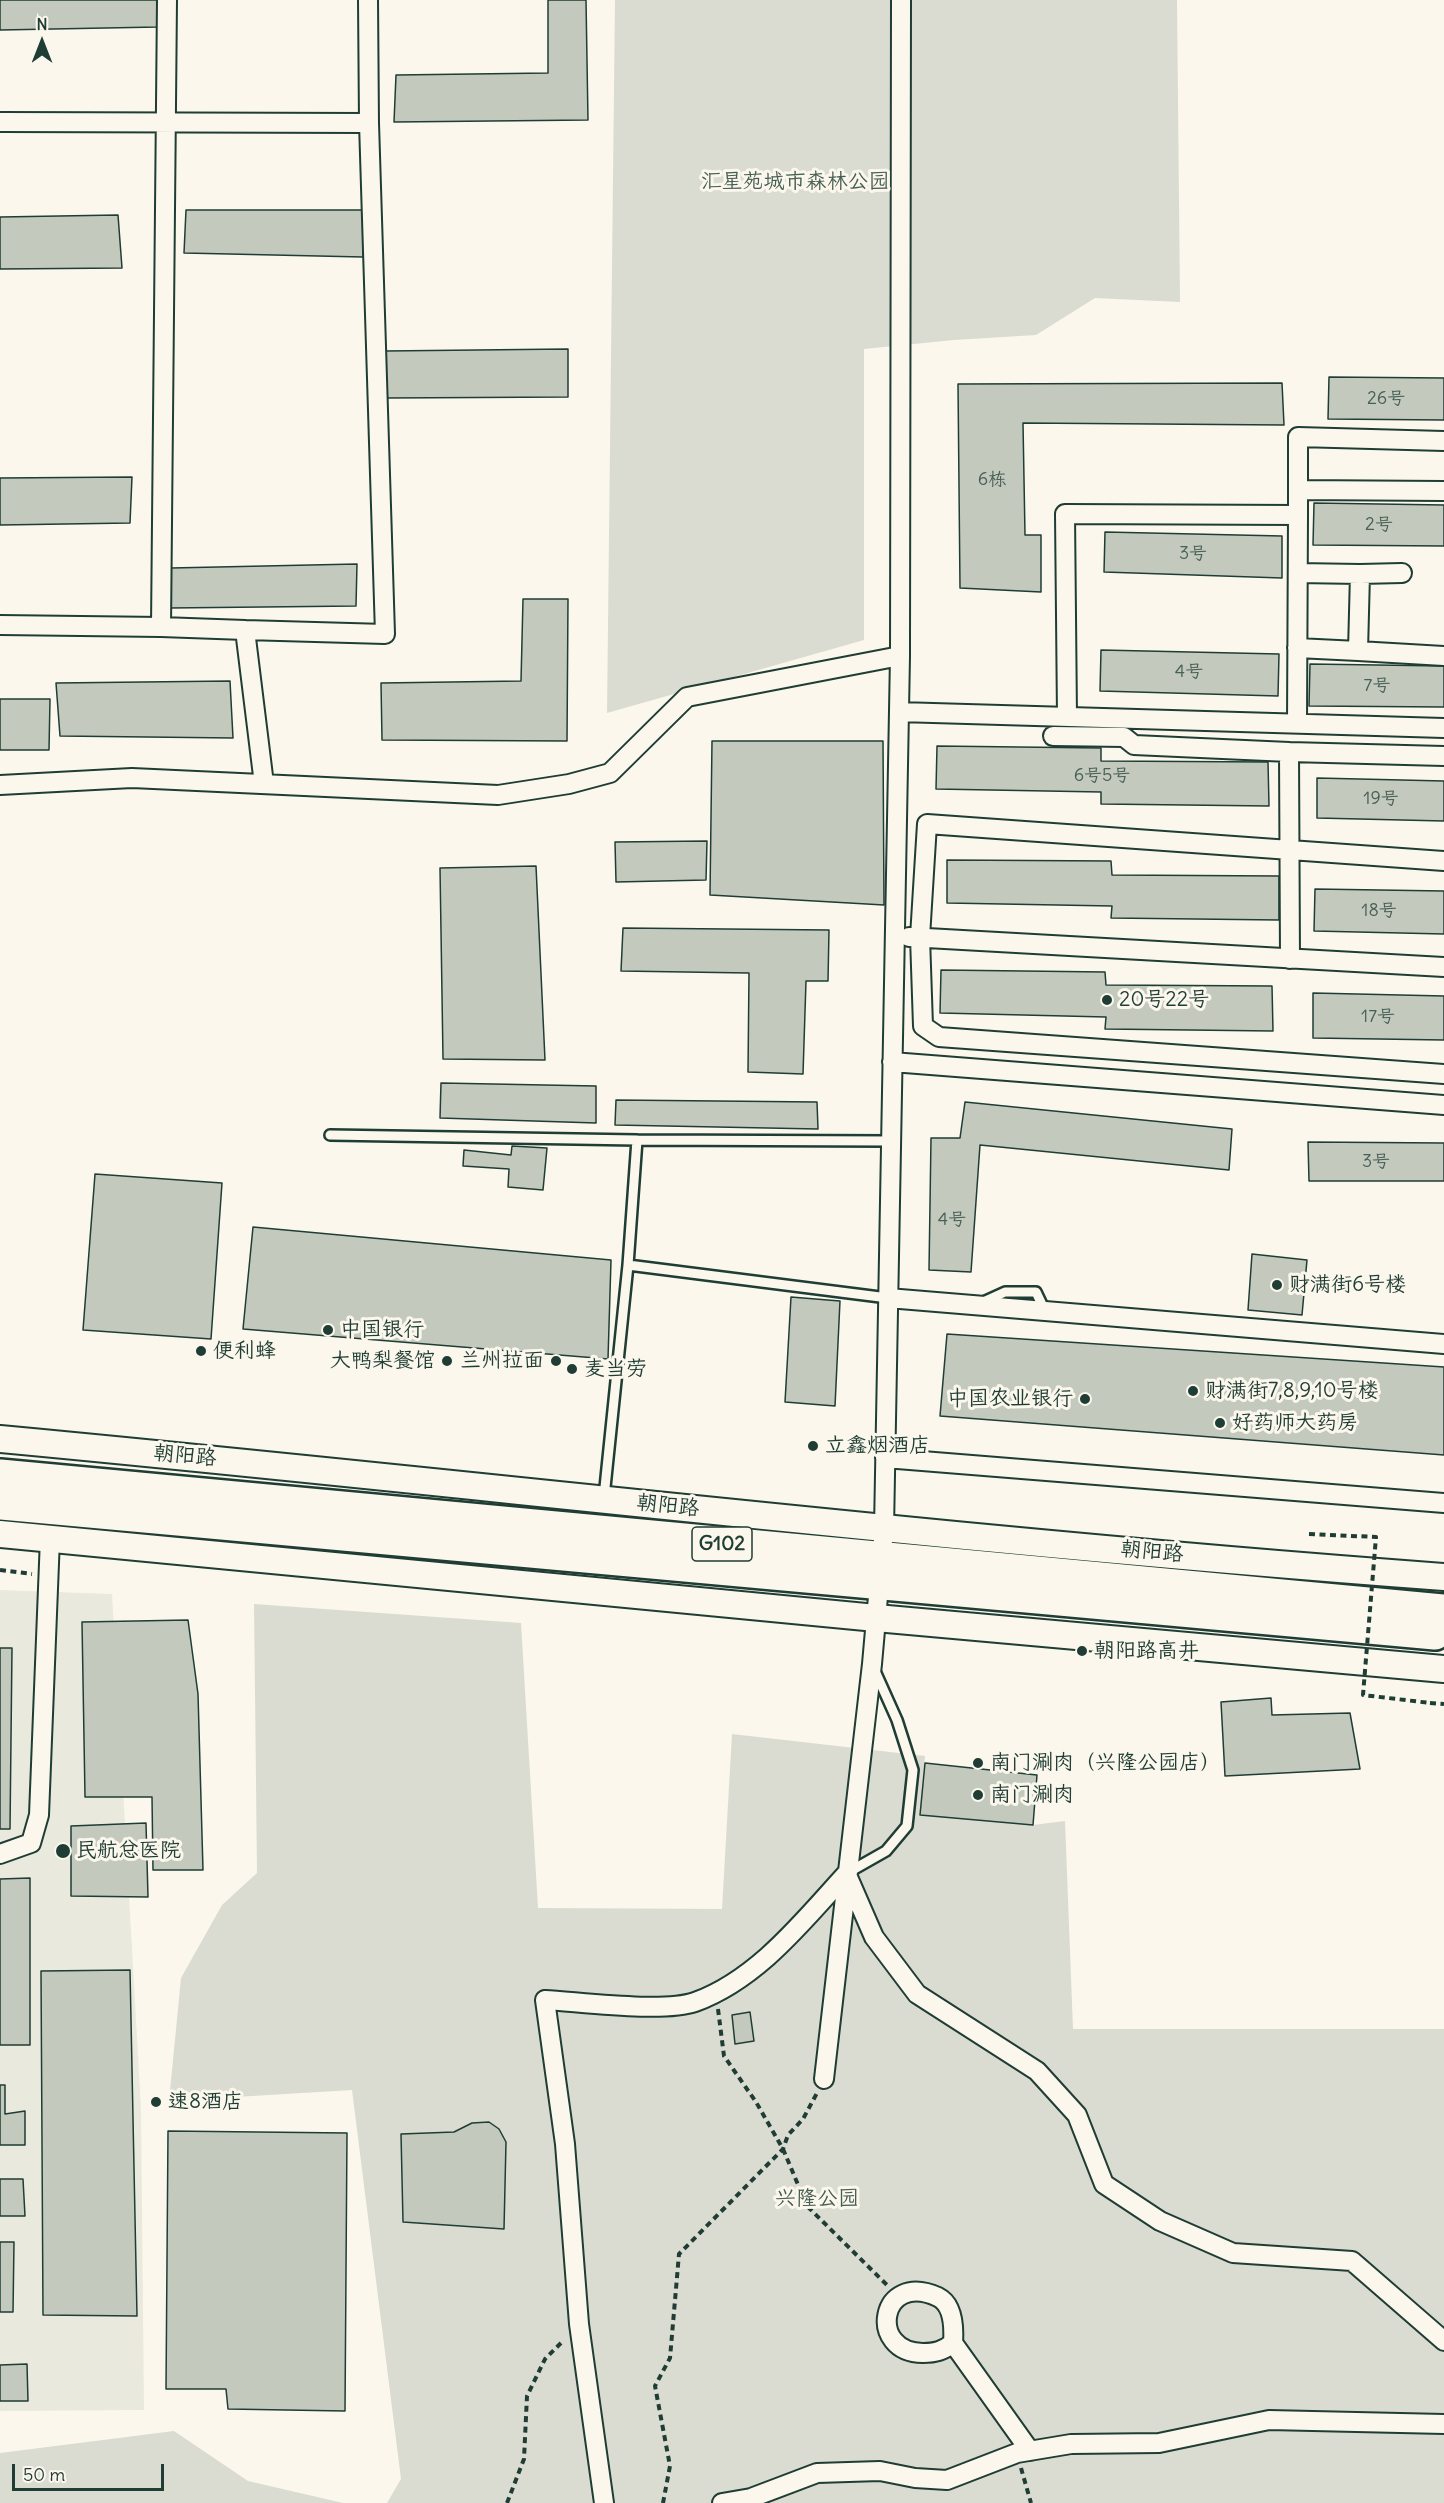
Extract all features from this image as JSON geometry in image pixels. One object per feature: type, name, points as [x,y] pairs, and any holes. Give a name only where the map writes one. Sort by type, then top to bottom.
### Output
[{"type":"highway","name":"朝阳路","points":[[0,1476],[1444,1611]]},
{"type":"highway","name":"朝阳路","points":[[0,1503],[881,1557],[1444,1634]]},
{"type":"street","points":[[161,627],[167,0]]},
{"type":"street","points":[[0,625],[385,634],[369,123],[368,0]]},
{"type":"street","points":[[824,2079],[872,1664],[881,1557],[885,1458],[900,656],[900,0]]},
{"type":"street","points":[[0,122],[369,123]]},
{"type":"street","points":[[1297,723],[1298,437],[1444,441]]},
{"type":"street","points":[[1298,490],[1444,491]]},
{"type":"street","points":[[1067,717],[1065,514],[1298,515]]},
{"type":"street","points":[[1298,573],[1402,573]]},
{"type":"street","points":[[1358,651],[1360,573]]},
{"type":"street","points":[[245,630],[264,784]]},
{"type":"street","points":[[1298,648],[1444,656]]},
{"type":"street","points":[[0,785],[132,778],[498,795],[569,784],[610,773],[687,697],[900,656]]},
{"type":"street","points":[[899,712],[1444,728]]},
{"type":"street","points":[[1053,736],[1124,736],[1134,745],[1444,756]]},
{"type":"street","points":[[1289,752],[1290,959]]},
{"type":"street","points":[[1444,861],[927,824],[920,938],[923,1026],[939,1037],[1444,1074]]},
{"type":"street","points":[[895,936],[1444,968]]},
{"type":"street","points":[[892,1062],[1444,1105]]},
{"type":"street","points":[[888,1298],[1444,1344]]},
{"type":"street","name":"朝阳路","points":[[0,1439],[604,1500],[881,1557],[1444,1577]]},
{"type":"street","points":[[885,1458],[1444,1503]]},
{"type":"street","points":[[0,1534],[876,1618],[1444,1669]]},
{"type":"street","points":[[0,1854],[31,1843],[39,1815],[50,1538]]},
{"type":"street","points":[[604,2503],[579,2324],[565,2144],[545,2000],[659,2006],[694,2002],[734,1981],[780,1946],[847,1873]]},
{"type":"street","points":[[847,1873],[874,1937],[917,1994],[1037,2071],[1077,2115],[1104,2184],[1160,2221],[1233,2253],[1352,2261],[1444,2341]]},
{"type":"street","points":[[953,2343],[934,2353],[908,2352],[897,2346],[886,2323],[889,2308],[898,2296],[913,2291],[929,2293],[943,2300],[951,2312],[954,2330],[953,2343],[1024,2452]]},
{"type":"street","points":[[722,2503],[751,2498],[817,2473],[880,2471],[915,2478],[947,2480],[1024,2452],[1071,2444],[1159,2443],[1269,2420],[1444,2424]]},
{"type":"lane","points":[[330,1135],[891,1141]]},
{"type":"lane","points":[[604,1500],[628,1264],[637,1140]]},
{"type":"lane","points":[[628,1264],[888,1298]]},
{"type":"lane","points":[[847,1873],[886,1851],[907,1826],[913,1770],[897,1720],[872,1664]]},
{"type":"path","points":[[1309,1534],[1376,1537],[1363,1695],[1444,1704]]},
{"type":"path","points":[[0,1570],[49,1576]]},
{"type":"path","points":[[716,1991],[724,2056],[756,2102],[783,2149],[807,2206],[898,2296]]},
{"type":"path","points":[[663,2503],[670,2466],[655,2386],[670,2358],[679,2254],[783,2149],[788,2135],[803,2119],[824,2079]]},
{"type":"path","points":[[507,2503],[524,2459],[527,2396],[545,2359],[579,2324]]},
{"type":"path","points":[[1024,2452],[1031,2503]]},
{"type":"shaded area","name":"民航总医院","points":[[0,1590],[112,1594],[141,2108],[144,2410],[0,2411]]},
{"type":"green space","name":"汇星苑城市森林公园","points":[[615,0],[1177,0],[1180,302],[1095,298],[1036,335],[864,349],[864,640],[607,713]]},
{"type":"green space","name":"兴隆公园","points":[[254,1604],[521,1623],[538,1908],[722,1909],[732,1734],[925,1756],[920,1815],[1033,1825],[1065,1821],[1073,2029],[1444,2029],[1444,2503],[387,2503],[401,2479],[352,2090],[169,2101],[181,1978],[222,1905],[257,1873]]},
{"type":"green space","points":[[174,2431],[248,2481],[343,2503],[0,2503],[0,2453]]},
{"type":"building","points":[[0,0],[159,0],[158,27],[0,30]]},
{"type":"building","points":[[548,0],[586,0],[588,120],[394,122],[396,75],[548,73]]},
{"type":"building","points":[[186,210],[363,210],[363,257],[184,253]]},
{"type":"building","points":[[118,215],[122,268],[0,269],[0,217]]},
{"type":"building","points":[[568,349],[568,397],[386,398],[385,351]]},
{"type":"building","points":[[1329,377],[1444,378],[1444,420],[1328,419]]},
{"type":"building","points":[[1282,383],[1284,425],[1023,423],[1025,535],[1041,535],[1041,592],[960,588],[958,384]]},
{"type":"building","points":[[132,477],[130,523],[0,525],[0,478]]},
{"type":"building","points":[[1314,503],[1444,505],[1444,546],[1313,545]]},
{"type":"building","points":[[1105,532],[1282,536],[1282,578],[1104,572]]},
{"type":"building","points":[[357,564],[356,606],[169,608],[171,568]]},
{"type":"building","points":[[523,599],[568,599],[567,741],[382,740],[381,683],[521,681]]},
{"type":"building","points":[[1101,650],[1279,654],[1278,696],[1100,691]]},
{"type":"building","points":[[1310,664],[1444,666],[1444,707],[1309,706]]},
{"type":"building","points":[[230,681],[233,738],[60,736],[56,683]]},
{"type":"building","points":[[0,699],[50,699],[49,750],[0,750]]},
{"type":"building","points":[[712,741],[883,741],[884,905],[710,895]]},
{"type":"building","points":[[937,746],[1101,748],[1101,761],[1268,762],[1269,806],[1101,804],[1101,792],[936,789]]},
{"type":"building","points":[[1317,778],[1444,781],[1444,821],[1317,818]]},
{"type":"building","points":[[707,841],[706,880],[616,882],[615,842]]},
{"type":"building","points":[[947,860],[1111,861],[1112,875],[1279,876],[1279,920],[1111,918],[1112,906],[947,903]]},
{"type":"building","points":[[536,866],[545,1060],[443,1059],[440,868]]},
{"type":"building","points":[[1315,889],[1444,891],[1444,934],[1314,931]]},
{"type":"building","points":[[623,928],[829,930],[828,981],[806,981],[803,1074],[748,1072],[749,973],[621,971]]},
{"type":"building","name":"20号22号","points":[[941,970],[1105,972],[1106,985],[1272,986],[1273,1031],[1105,1029],[1106,1017],[940,1013]]},
{"type":"building","points":[[1313,993],[1444,996],[1444,1040],[1313,1038]]},
{"type":"building","points":[[441,1083],[596,1086],[596,1123],[440,1118]]},
{"type":"building","points":[[616,1100],[817,1102],[818,1129],[615,1125]]},
{"type":"building","points":[[965,1102],[1232,1129],[1229,1170],[980,1145],[971,1272],[929,1270],[931,1138],[960,1138]]},
{"type":"building","points":[[1308,1142],[1444,1143],[1444,1181],[1309,1181]]},
{"type":"building","points":[[512,1146],[547,1148],[543,1190],[508,1187],[509,1169],[463,1166],[464,1150],[511,1155]]},
{"type":"building","points":[[95,1174],[222,1183],[211,1339],[83,1330]]},
{"type":"building","points":[[253,1227],[611,1260],[608,1359],[243,1329]]},
{"type":"building","name":"财满街6号楼","points":[[1252,1254],[1307,1260],[1302,1315],[1248,1310]]},
{"type":"building","points":[[791,1297],[840,1301],[835,1406],[785,1402]]},
{"type":"building","name":"财满街7,8,9,10号楼","points":[[947,1334],[1444,1367],[1444,1455],[940,1416]]},
{"type":"building","points":[[188,1620],[198,1694],[203,1870],[153,1870],[152,1797],[85,1797],[82,1622]]},
{"type":"building","points":[[0,1648],[12,1648],[10,1829],[0,1829]]},
{"type":"building","points":[[1271,1698],[1272,1715],[1350,1713],[1360,1769],[1225,1776],[1221,1702]]},
{"type":"building","name":"南门涮肉","points":[[925,1763],[1037,1775],[1033,1825],[920,1815]]},
{"type":"building","points":[[146,1823],[148,1897],[71,1896],[71,1826]]},
{"type":"building","points":[[30,1878],[30,2045],[0,2045],[0,1879]]},
{"type":"building","points":[[130,1970],[137,2316],[43,2315],[41,1971]]},
{"type":"building","points":[[750,2012],[754,2041],[735,2044],[732,2015]]},
{"type":"building","points":[[0,2085],[5,2085],[5,2114],[25,2111],[25,2145],[0,2145]]},
{"type":"building","points":[[489,2122],[499,2129],[506,2142],[504,2229],[403,2222],[401,2134],[454,2132],[472,2123]]},
{"type":"building","points":[[168,2131],[347,2133],[345,2411],[228,2409],[226,2389],[166,2389]]},
{"type":"building","points":[[0,2179],[23,2179],[25,2216],[0,2216]]},
{"type":"building","points":[[0,2242],[14,2242],[13,2312],[0,2312]]},
{"type":"building","points":[[27,2364],[28,2401],[0,2401],[0,2365]]},
{"type":"place","name":"20号22号","points":[[1107,1000]]},
{"type":"place","name":"财满街6号楼","points":[[1277,1285]]},
{"type":"place","name":"中国银行","points":[[328,1330]]},
{"type":"place","name":"便利蜂","points":[[201,1351]]},
{"type":"place","name":"大鸭梨餐馆","points":[[447,1361]]},
{"type":"place","name":"兰州拉面","points":[[556,1361]]},
{"type":"place","name":"麦当劳","points":[[572,1369]]},
{"type":"place","name":"财满街7,8,9,10号楼","points":[[1193,1391]]},
{"type":"place","name":"中国农业银行","points":[[1085,1399]]},
{"type":"place","name":"好药师大药房","points":[[1220,1423]]},
{"type":"place","name":"立鑫烟酒店","points":[[813,1446]]},
{"type":"place","name":"朝阳路高井","points":[[1082,1651]]},
{"type":"place","name":"南门涮肉（兴隆公园店）","points":[[978,1763]]},
{"type":"place","name":"南门涮肉","points":[[978,1795]]},
{"type":"place","name":"民航总医院","points":[[63,1851]]},
{"type":"place","name":"速8酒店","points":[[156,2102]]}]
